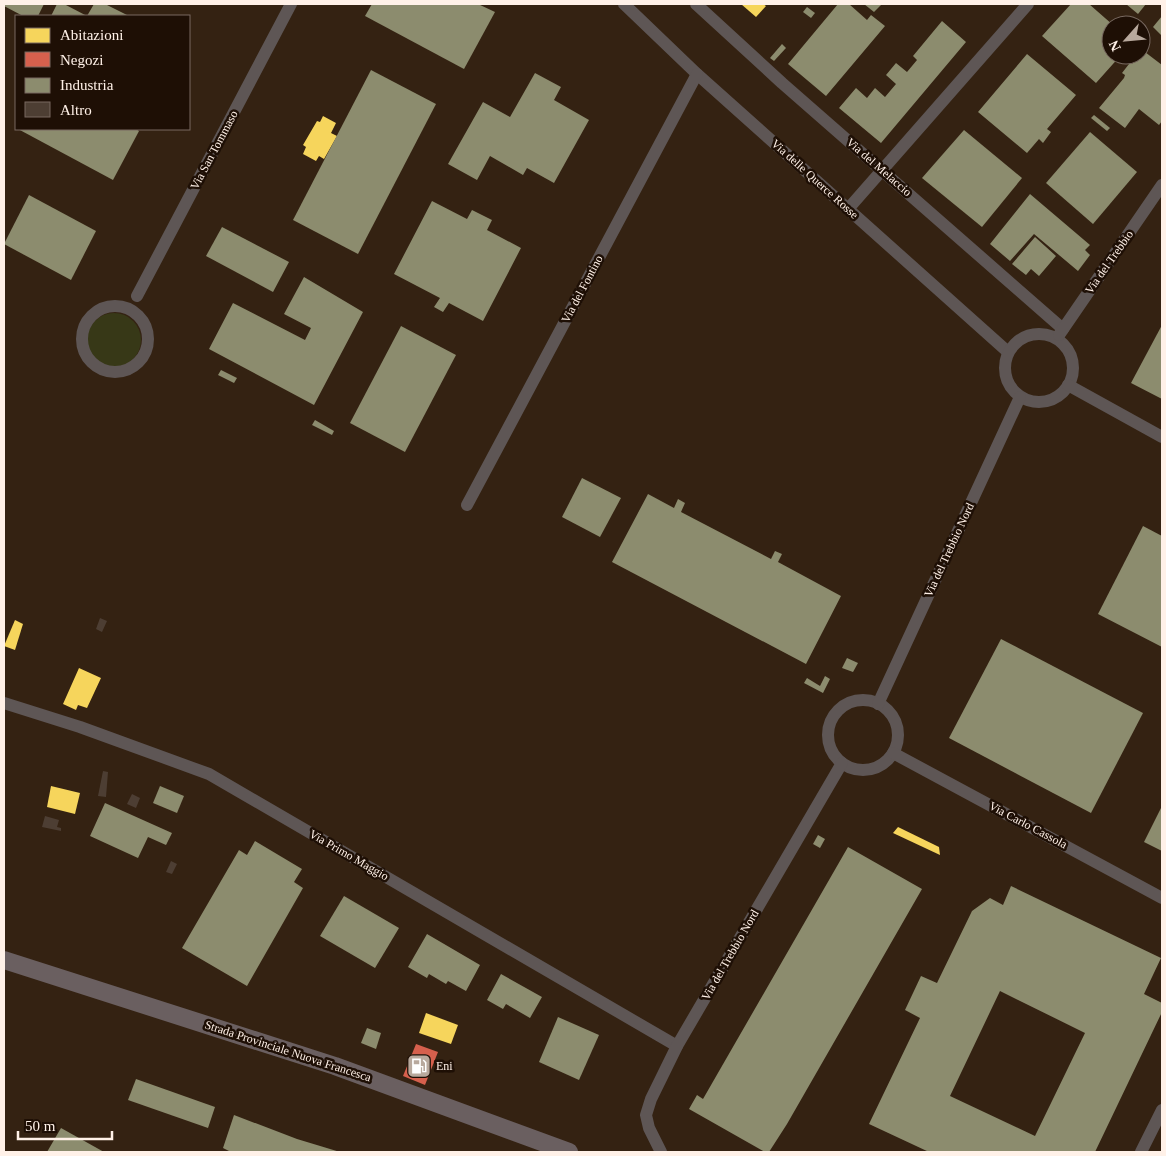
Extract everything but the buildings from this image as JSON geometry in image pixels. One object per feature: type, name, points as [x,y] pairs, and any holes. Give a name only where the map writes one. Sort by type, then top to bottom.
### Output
[{"type":"main road","name":"Strada Provinciale Nuova Francesca","points":[[4,960],[335,1066],[568,1152]]},
{"type":"street","name":"Via San Tommaso","points":[[136,296],[291,4]]},
{"type":"street","name":"Via delle Querce Rosse","points":[[624,4],[697,74],[1008,352]]},
{"type":"street","name":"Via del Melaccio","points":[[696,4],[1060,334]]},
{"type":"street","points":[[848,209],[1028,4]]},
{"type":"street","name":"Via del Fontino","points":[[467,505],[697,74]]},
{"type":"street","name":"Via del Trebbio","points":[[1060,334],[1162,185]]},
{"type":"street","points":[[120,306],[136,296],[139,316],[148,334],[148,345],[141,360],[129,369],[119,372],[98,368],[89,360],[83,350],[81,339],[83,328],[89,318],[98,310],[108,306],[120,306],[139,316]]},
{"type":"street","points":[[1060,334],[1073,365],[1068,385],[1061,394],[1046,401],[1030,401],[1020,397],[1007,380],[1005,369],[1008,352],[1018,342],[1027,337],[1060,334]]},
{"type":"street","points":[[1068,385],[1162,437]]},
{"type":"street","name":"Via del Trebbio Nord","points":[[878,704],[1020,397]]},
{"type":"street","points":[[868,700],[878,704],[887,710],[896,725],[897,742],[893,753],[879,766],[870,770],[860,770],[842,764],[830,747],[829,726],[832,717],[848,703],[868,700]]},
{"type":"street","name":"Via Primo Maggio","points":[[4,703],[80,726],[209,774],[677,1046]]},
{"type":"street","name":"Via Carlo Cassola","points":[[893,753],[1162,898]]},
{"type":"street","name":"Via del Trebbio Nord","points":[[661,1152],[649,1128],[646,1115],[650,1099],[677,1046],[842,764]]},
{"type":"street","points":[[1141,1152],[1162,1110]]},
{"type":"shaded area","points":[[114,313],[124,315],[133,321],[139,330],[141,340],[139,350],[133,359],[124,365],[114,367],[104,365],[95,359],[89,350],[87,340],[89,330],[95,321],[104,315]]},
{"type":"place","name":"Eni","points":[[419,1066]]}]
